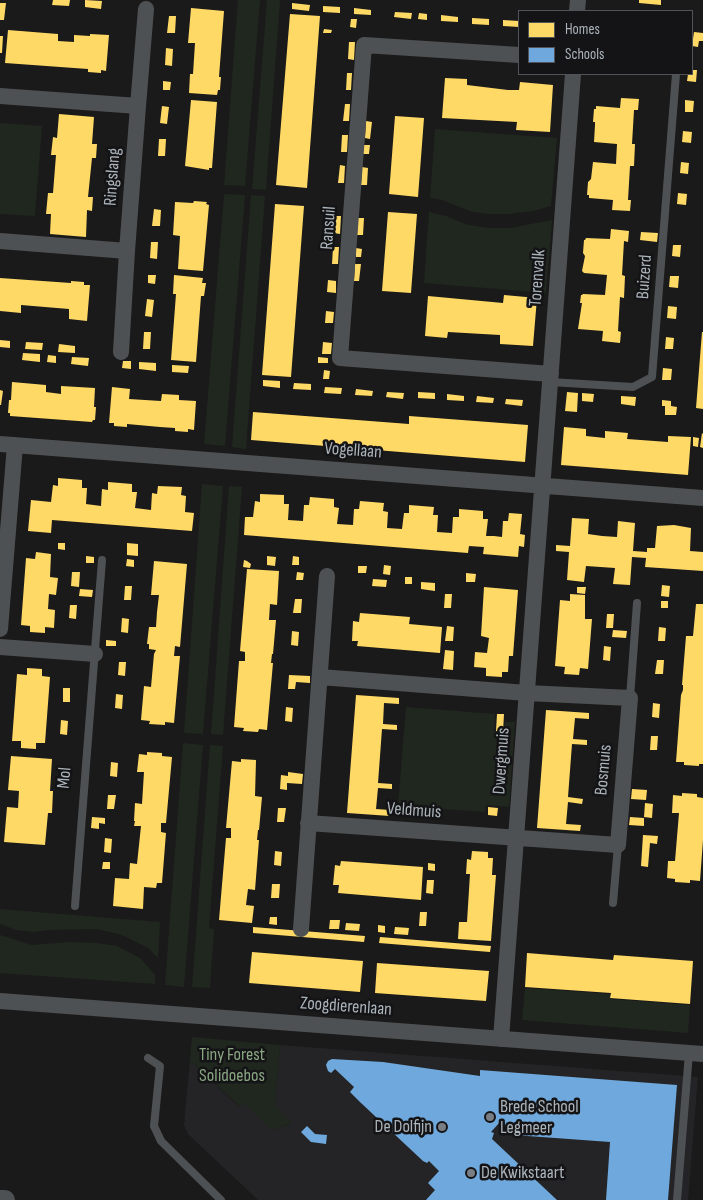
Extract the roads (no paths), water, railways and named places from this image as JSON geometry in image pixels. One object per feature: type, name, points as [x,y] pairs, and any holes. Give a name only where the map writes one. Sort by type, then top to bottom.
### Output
[{"type":"street","name":"Ringslang","points":[[121,352],[146,9]]},
{"type":"street","name":"Ransuil","points":[[518,55],[364,45],[340,358],[551,378]]},
{"type":"street","name":"Torenvalk","points":[[542,486],[573,75]]},
{"type":"street","points":[[0,96],[138,106]]},
{"type":"street","points":[[0,241],[127,251]]},
{"type":"street","points":[[0,630],[7,445]]},
{"type":"street","name":"Vogellaan","points":[[7,445],[703,498]]},
{"type":"street","name":"Dwergmuis","points":[[501,1039],[542,486]]},
{"type":"street","points":[[300,929],[327,576]]},
{"type":"street","points":[[0,648],[95,654]]},
{"type":"street","points":[[320,677],[527,693],[630,698]]},
{"type":"street","name":"Bosmuis","points":[[618,846],[630,698]]},
{"type":"street","name":"Veldmuis","points":[[308,823],[516,838]]},
{"type":"street","points":[[516,838],[618,846]]},
{"type":"street","name":"Zoogdierenlaan","points":[[0,1001],[696,1054]]},
{"type":"street","points":[[0,1200],[6,1200]]},
{"type":"lane","name":"Buizerd","points":[[551,378],[632,388],[652,377],[676,75]]},
{"type":"lane","name":"Mol","points":[[74,906],[102,560]]},
{"type":"lane","name":"Bosmuis","points":[[630,698],[637,603]]},
{"type":"lane","name":"Bosmuis","points":[[613,904],[618,846]]},
{"type":"lane","name":"Zoogdierenlaan","points":[[677,1200],[687,1076],[696,1054]]},
{"type":"lane","points":[[148,1058],[160,1066],[154,1126],[160,1141],[222,1200]]},
{"type":"place","name":"Brede School Legmeer","points":[[490,1117]]},
{"type":"place","name":"De Dolfijn","points":[[442,1127]]},
{"type":"place","name":"De Kwikstaart","points":[[471,1173]]},
{"type":"park label","name":"Tiny Forest Solidoebos","points":[[232,1065]]}]
